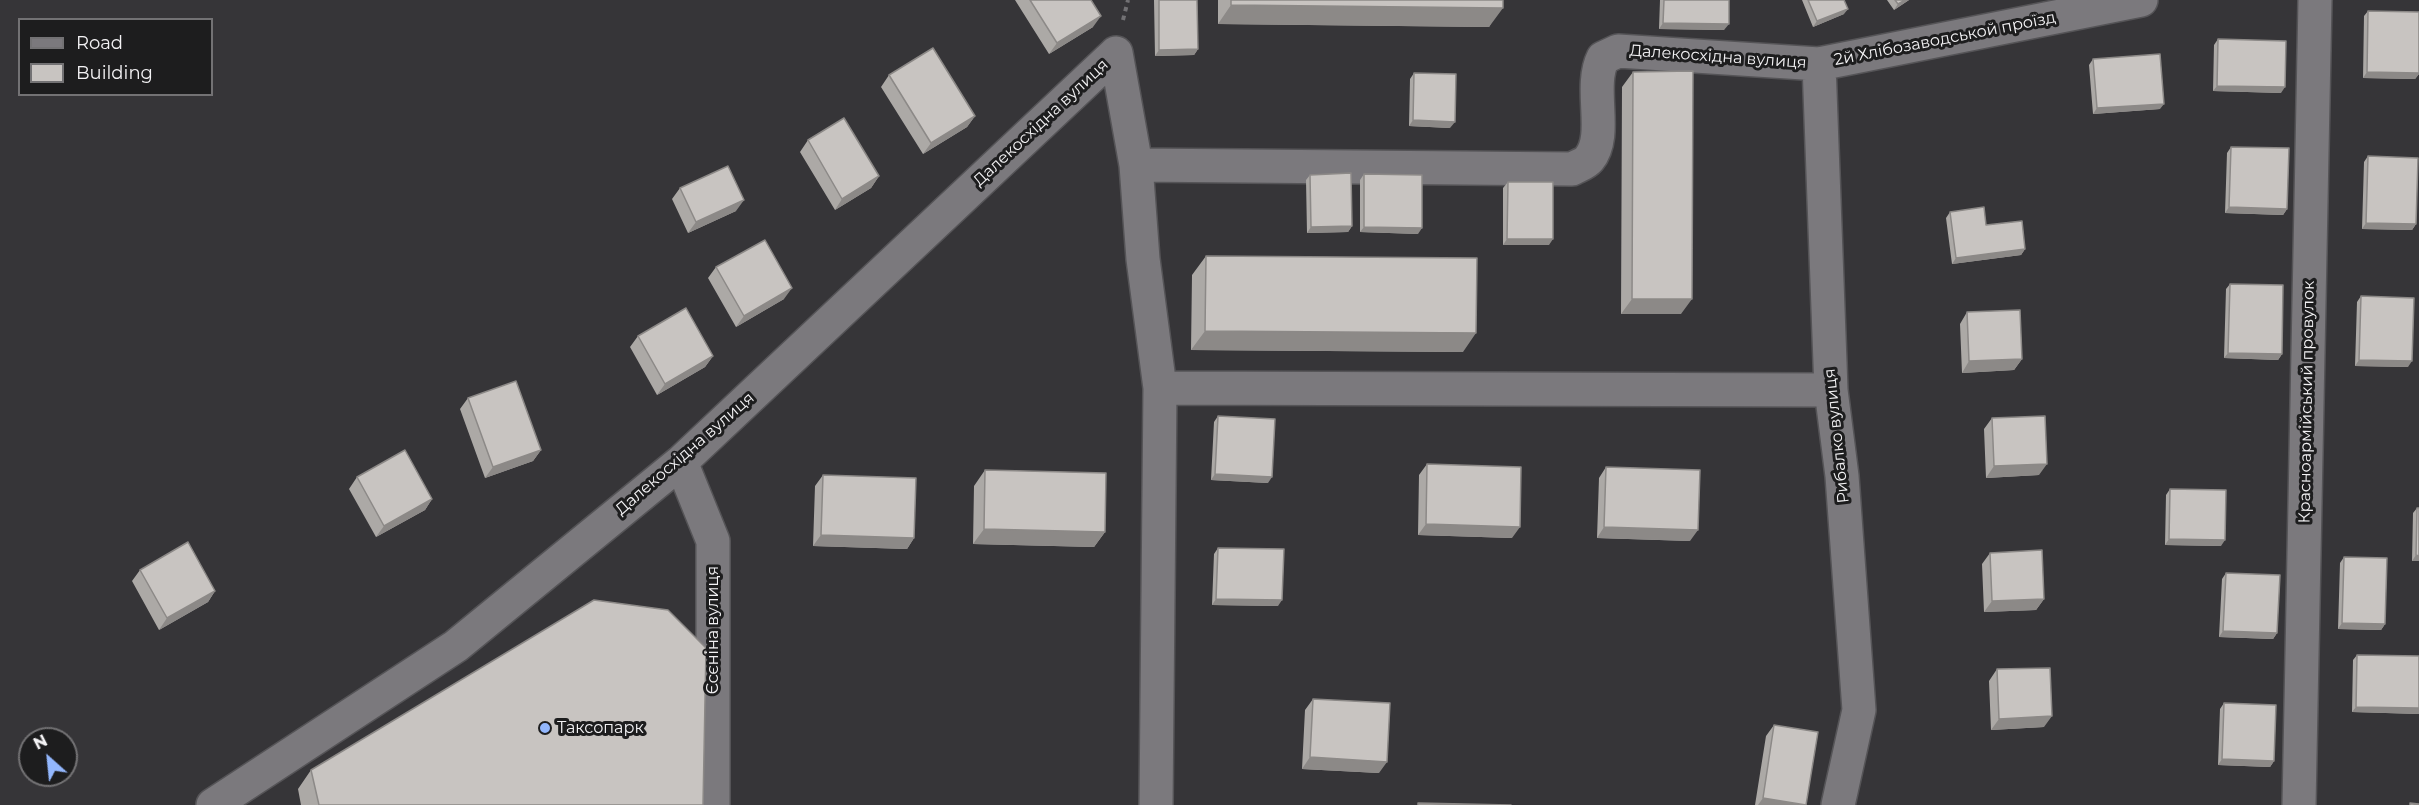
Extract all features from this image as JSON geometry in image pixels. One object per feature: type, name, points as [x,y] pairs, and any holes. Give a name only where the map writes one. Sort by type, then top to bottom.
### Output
[{"type":"street","name":"2й Хлібозаводськой проїзд","points":[[1819,64],[2140,0]]},
{"type":"street","name":"Красноармійський провулок","points":[[2299,805],[2315,0]]},
{"type":"street","name":"Далекосхідна вулиця","points":[[213,805],[456,646],[681,462],[1116,52],[1136,165],[1572,169],[1588,161],[1597,143],[1597,70],[1603,57],[1618,51],[1819,64]]},
{"type":"street","name":"Рибалко вулиця","points":[[1819,64],[1831,390],[1842,476],[1858,710],[1838,805]]},
{"type":"street","points":[[1136,165],[1143,259],[1160,388],[1156,805]]},
{"type":"street","points":[[1160,388],[1831,390]]},
{"type":"street","name":"Єсєніна вулиця","points":[[681,462],[713,541],[713,805]]},
{"type":"building","points":[[1030,0],[1091,0],[1101,16],[1057,43]]},
{"type":"building","points":[[1159,0],[1197,0],[1198,49],[1159,50]]},
{"type":"building","points":[[1231,0],[1503,0],[1503,8],[1231,5]]},
{"type":"building","points":[[1664,0],[1729,0],[1729,24],[1663,23]]},
{"type":"building","points":[[1808,0],[1844,0],[1848,9],[1817,21]]},
{"type":"building","points":[[2368,11],[2419,12],[2419,73],[2367,72]]},
{"type":"building","points":[[2218,39],[2286,41],[2285,87],[2217,86]]},
{"type":"building","points":[[933,48],[975,116],[931,143],[889,75]]},
{"type":"building","points":[[2160,54],[2164,104],[2097,108],[2093,59]]},
{"type":"building","points":[[1693,71],[1692,299],[1632,299],[1633,72]]},
{"type":"building","points":[[1414,73],[1456,74],[1455,122],[1413,120]]},
{"type":"building","points":[[844,118],[879,176],[842,199],[808,140]]},
{"type":"building","points":[[2231,147],[2289,148],[2287,209],[2229,207]]},
{"type":"building","points":[[2368,156],[2418,158],[2416,224],[2366,223]]},
{"type":"building","points":[[728,166],[744,200],[696,222],[680,188]]},
{"type":"building","points":[[1351,173],[1352,226],[1311,227],[1310,175]]},
{"type":"building","points":[[1364,174],[1422,175],[1422,228],[1364,227]]},
{"type":"building","points":[[1508,182],[1553,182],[1553,239],[1507,239]]},
{"type":"building","points":[[1984,207],[1986,225],[2022,221],[2025,249],[1956,258],[1950,212]]},
{"type":"building","points":[[765,240],[792,288],[744,316],[716,267]]},
{"type":"building","points":[[1206,256],[1477,258],[1476,333],[1205,331]]},
{"type":"building","points":[[2230,284],[2283,285],[2282,354],[2228,353]]},
{"type":"building","points":[[2361,296],[2414,298],[2412,361],[2359,360]]},
{"type":"building","points":[[686,308],[713,356],[665,384],[638,336]]},
{"type":"building","points":[[2020,310],[2022,359],[1969,361],[1967,312]]},
{"type":"building","points":[[516,381],[541,450],[493,467],[468,398]]},
{"type":"building","points":[[1218,416],[1275,419],[1272,477],[1215,474]]},
{"type":"building","points":[[2045,416],[2047,464],[1994,466],[1992,418]]},
{"type":"building","points":[[405,450],[432,499],[384,526],[357,477]]},
{"type":"building","points":[[1427,464],[1521,467],[1520,527],[1426,524]]},
{"type":"building","points":[[1606,467],[1700,470],[1698,530],[1604,527]]},
{"type":"building","points":[[985,470],[1106,473],[1105,532],[984,529]]},
{"type":"building","points":[[823,475],[916,478],[914,538],[821,535]]},
{"type":"building","points":[[2170,489],[2226,490],[2225,540],[2169,539]]},
{"type":"building","points":[[2417,508],[2419,508],[2419,556],[2416,555]]},
{"type":"building","points":[[188,542],[215,591],[167,618],[140,570]]},
{"type":"building","points":[[1218,548],[1284,549],[1282,600],[1216,599]]},
{"type":"building","points":[[2042,550],[2044,599],[1992,601],[1990,553]]},
{"type":"building","points":[[2344,557],[2387,558],[2385,624],[2342,623]]},
{"type":"building","points":[[2226,573],[2280,575],[2277,633],[2223,631]]},
{"type":"building","name":"Таксопарк","points":[[594,600],[668,610],[706,648],[703,805],[319,805],[311,770]]},
{"type":"building","points":[[2357,655],[2419,656],[2419,708],[2356,707]]},
{"type":"building","points":[[2050,668],[2052,716],[1999,719],[1997,669]]},
{"type":"building","points":[[1313,699],[1390,703],[1387,762],[1310,757]]},
{"type":"building","points":[[2224,703],[2276,705],[2274,761],[2222,759]]},
{"type":"building","points":[[1774,725],[1818,732],[1806,805],[1763,798]]},
{"type":"building","points":[[1418,803],[1511,805],[1418,805]]},
{"type":"place","name":"Таксопарк","points":[[545,728]]}]
